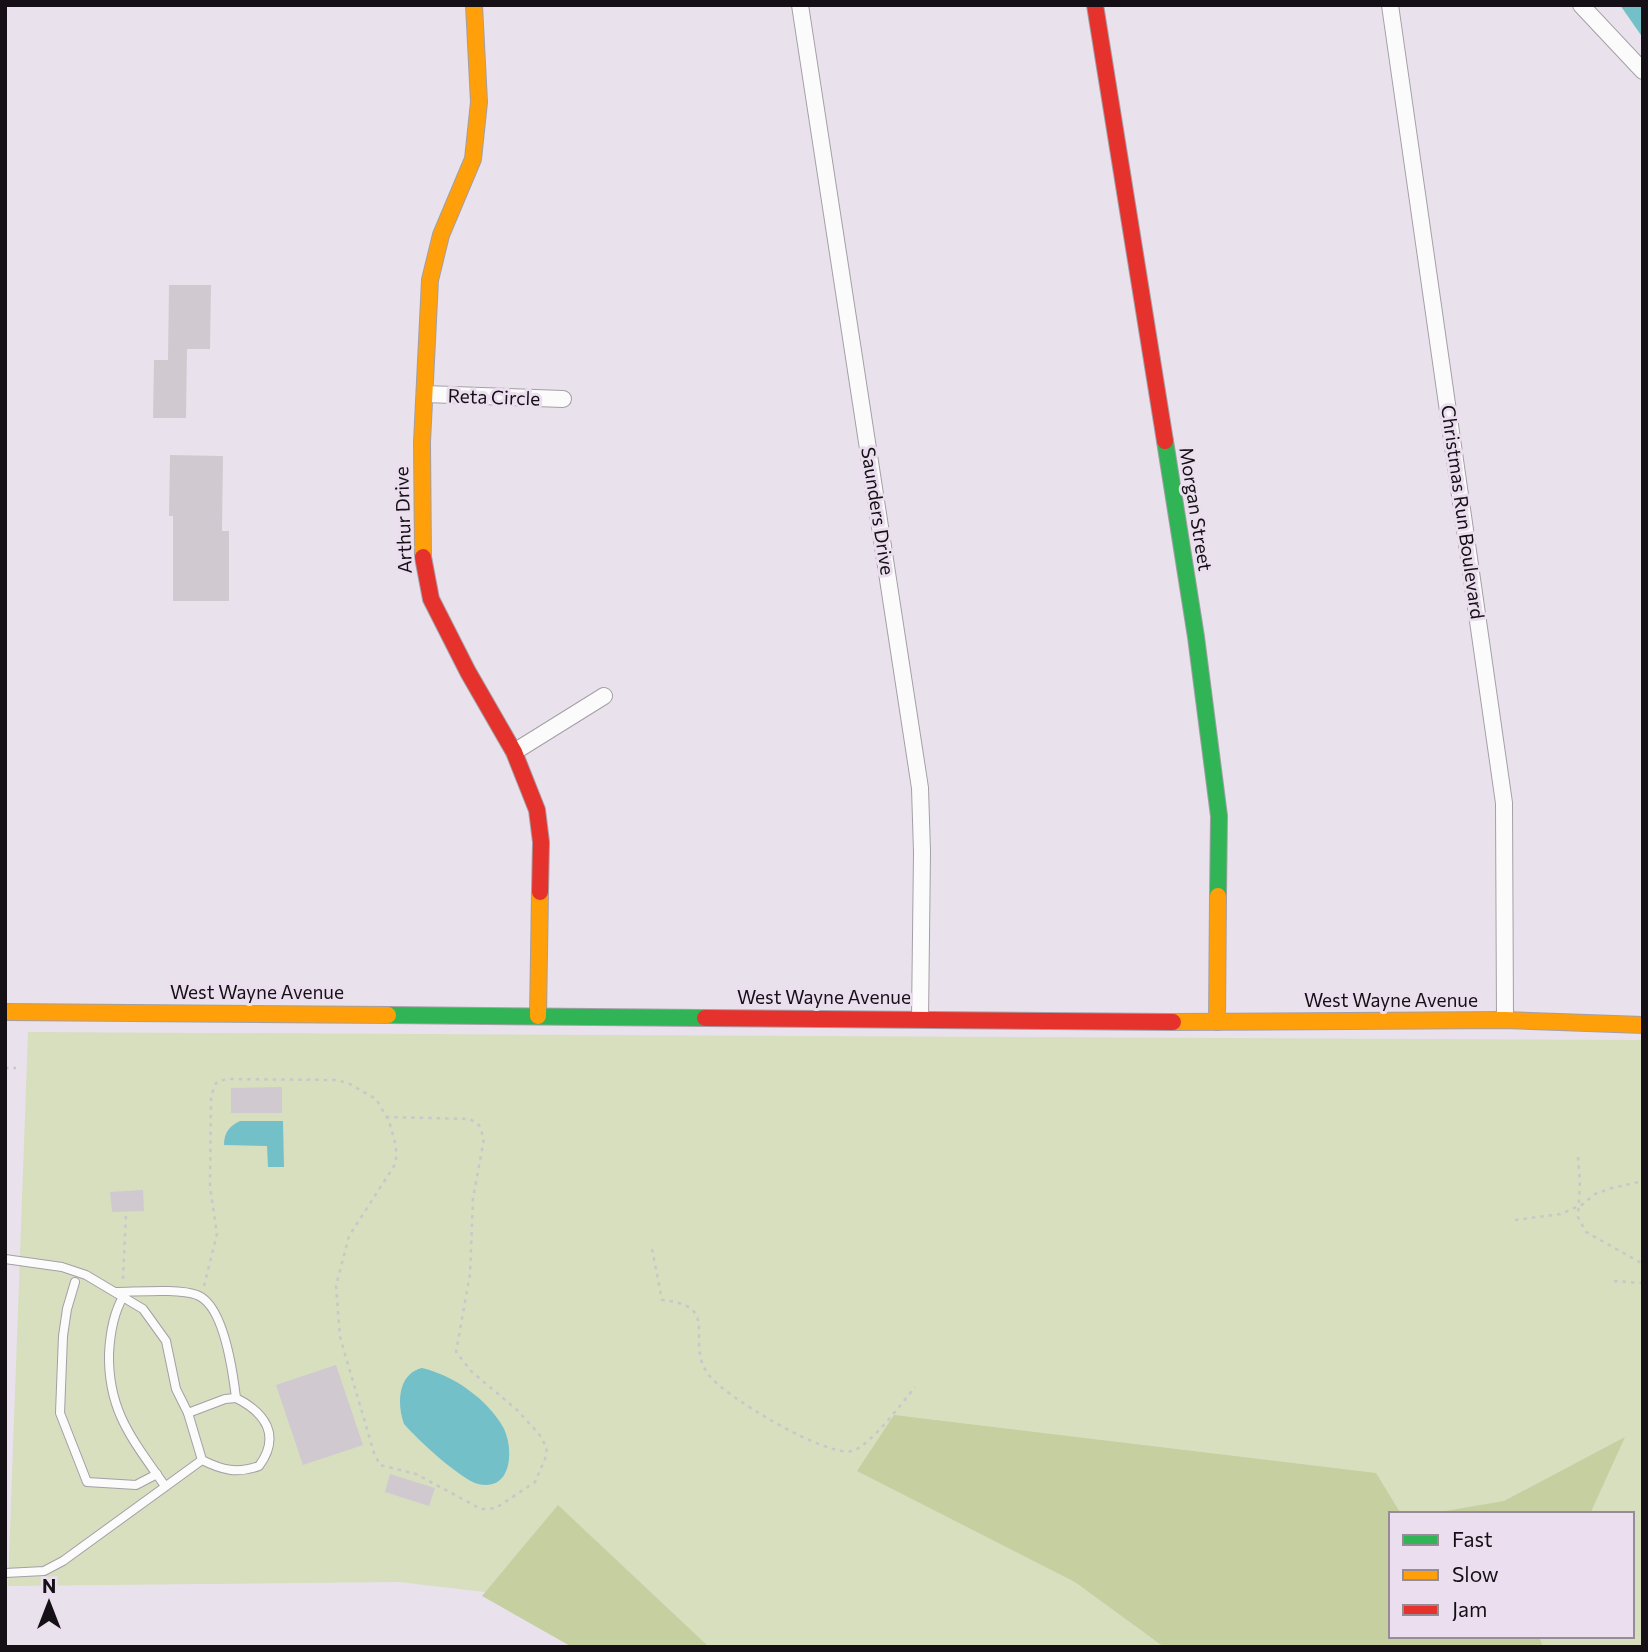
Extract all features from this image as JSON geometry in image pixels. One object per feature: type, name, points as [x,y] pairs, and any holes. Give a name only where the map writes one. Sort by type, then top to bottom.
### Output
[{"type":"street","name":"Arthur Drive","points":[[474,5],[479,102],[472,159],[441,235],[429,280],[421,528],[423,565],[430,599],[514,752],[537,810],[541,842],[538,1016]]},
{"type":"street","name":"Saunders Drive","points":[[800,5],[920,788],[920,1019]]},
{"type":"street","name":"Morgan Street","points":[[1095,5],[1196,637],[1219,816],[1217,1022]]},
{"type":"street","name":"Christmas Run Boulevard","points":[[1390,5],[1504,803],[1505,1020]]},
{"type":"street","points":[[1581,5],[1643,71]]},
{"type":"street","name":"Reta Circle","points":[[425,394],[563,399]]},
{"type":"street","points":[[514,752],[604,696]]},
{"type":"street","name":"West Wayne Avenue","points":[[5,1012],[1217,1022],[1505,1020],[1643,1025]]},
{"type":"lane","points":[[5,1259],[62,1267],[86,1275],[143,1309],[166,1341],[176,1389],[188,1413],[202,1460],[234,1472],[259,1466],[265,1458],[270,1440],[269,1430],[256,1410],[236,1398],[225,1399],[188,1413]]},
{"type":"lane","points":[[75,1282],[66,1309],[63,1336],[61,1413],[87,1482],[136,1485],[157,1474]]},
{"type":"lane","points":[[119,1294],[196,1294],[209,1303],[219,1321],[232,1367],[236,1398]]},
{"type":"lane","points":[[119,1294],[113,1324],[109,1376],[114,1402],[130,1436],[165,1486]]},
{"type":"lane","points":[[5,1573],[44,1572],[64,1561],[202,1460]]},
{"type":"path","points":[[5,1068],[16,1068]]},
{"type":"path","points":[[204,1286],[217,1234],[210,1187],[211,1096],[216,1083],[226,1079],[335,1080],[370,1094],[387,1117],[396,1146],[396,1163],[358,1220],[344,1251],[335,1303],[340,1337],[374,1453],[380,1465],[416,1474],[467,1504],[481,1509],[496,1508],[535,1482],[547,1448],[532,1426],[471,1371],[456,1352],[471,1274],[473,1198],[484,1139],[479,1125],[471,1119],[387,1117]]},
{"type":"path","points":[[1578,1157],[1578,1217],[1586,1233],[1643,1264]]},
{"type":"path","points":[[1515,1220],[1561,1214],[1595,1194],[1643,1181]]},
{"type":"path","points":[[122,1279],[126,1213]]},
{"type":"path","points":[[652,1249],[662,1300],[678,1302],[692,1309],[698,1318],[698,1342],[708,1374],[722,1390],[778,1424],[838,1451],[852,1451],[871,1437],[915,1387]]},
{"type":"path","points":[[1614,1281],[1643,1283]]},
{"type":"green space","points":[[28,1032],[1643,1040],[1643,1647],[660,1647],[578,1603],[399,1582],[8,1586]]},
{"type":"green space","points":[[894,1415],[1376,1473],[1400,1512],[1389,1512],[1389,1638],[1540,1638],[1543,1647],[1164,1647],[1075,1582],[857,1471]]},
{"type":"green space","points":[[1625,1437],[1591,1512],[1440,1512],[1504,1501]]},
{"type":"green space","points":[[558,1505],[709,1647],[572,1647],[482,1596]]},
{"type":"water","points":[[1620,5],[1643,5],[1643,38]]},
{"type":"water","points":[[240,1121],[283,1121],[284,1167],[268,1167],[267,1146],[224,1145],[228,1130]]},
{"type":"water","points":[[422,1368],[457,1382],[479,1398],[503,1427],[509,1445],[509,1456],[508,1466],[498,1481],[490,1485],[470,1481],[440,1458],[404,1424],[400,1408],[403,1383],[414,1371]]},
{"type":"building","points":[[169,285],[211,285],[210,349],[187,349],[186,418],[153,418],[154,360],[168,360]]},
{"type":"building","points":[[170,455],[223,456],[222,531],[229,531],[229,601],[173,601],[173,516],[169,516]]},
{"type":"building","points":[[282,1087],[282,1113],[231,1113],[231,1088]]},
{"type":"building","points":[[143,1190],[144,1211],[112,1212],[110,1192]]},
{"type":"building","points":[[336,1365],[363,1445],[303,1465],[276,1385]]},
{"type":"building","points":[[390,1474],[435,1488],[429,1506],[385,1492]]},
{"type":"traffic: fast","points":[[1165,441],[1196,637],[1219,816],[1218,896]]},
{"type":"traffic: fast","points":[[388,1015],[705,1018]]},
{"type":"traffic: slow","points":[[423,557],[422,442],[430,280],[441,235],[473,159],[479,102],[474,5]]},
{"type":"traffic: slow","points":[[538,1016],[540,892]]},
{"type":"traffic: slow","points":[[1217,1022],[1218,896]]},
{"type":"traffic: slow","points":[[5,1012],[388,1015]]},
{"type":"traffic: slow","points":[[1173,1022],[1505,1020],[1643,1025]]},
{"type":"traffic: jam","points":[[1095,5],[1165,441]]},
{"type":"traffic: jam","points":[[423,557],[431,599],[468,672],[514,752],[537,810],[541,842],[540,892]]},
{"type":"traffic: jam","points":[[705,1018],[1173,1022]]}]
